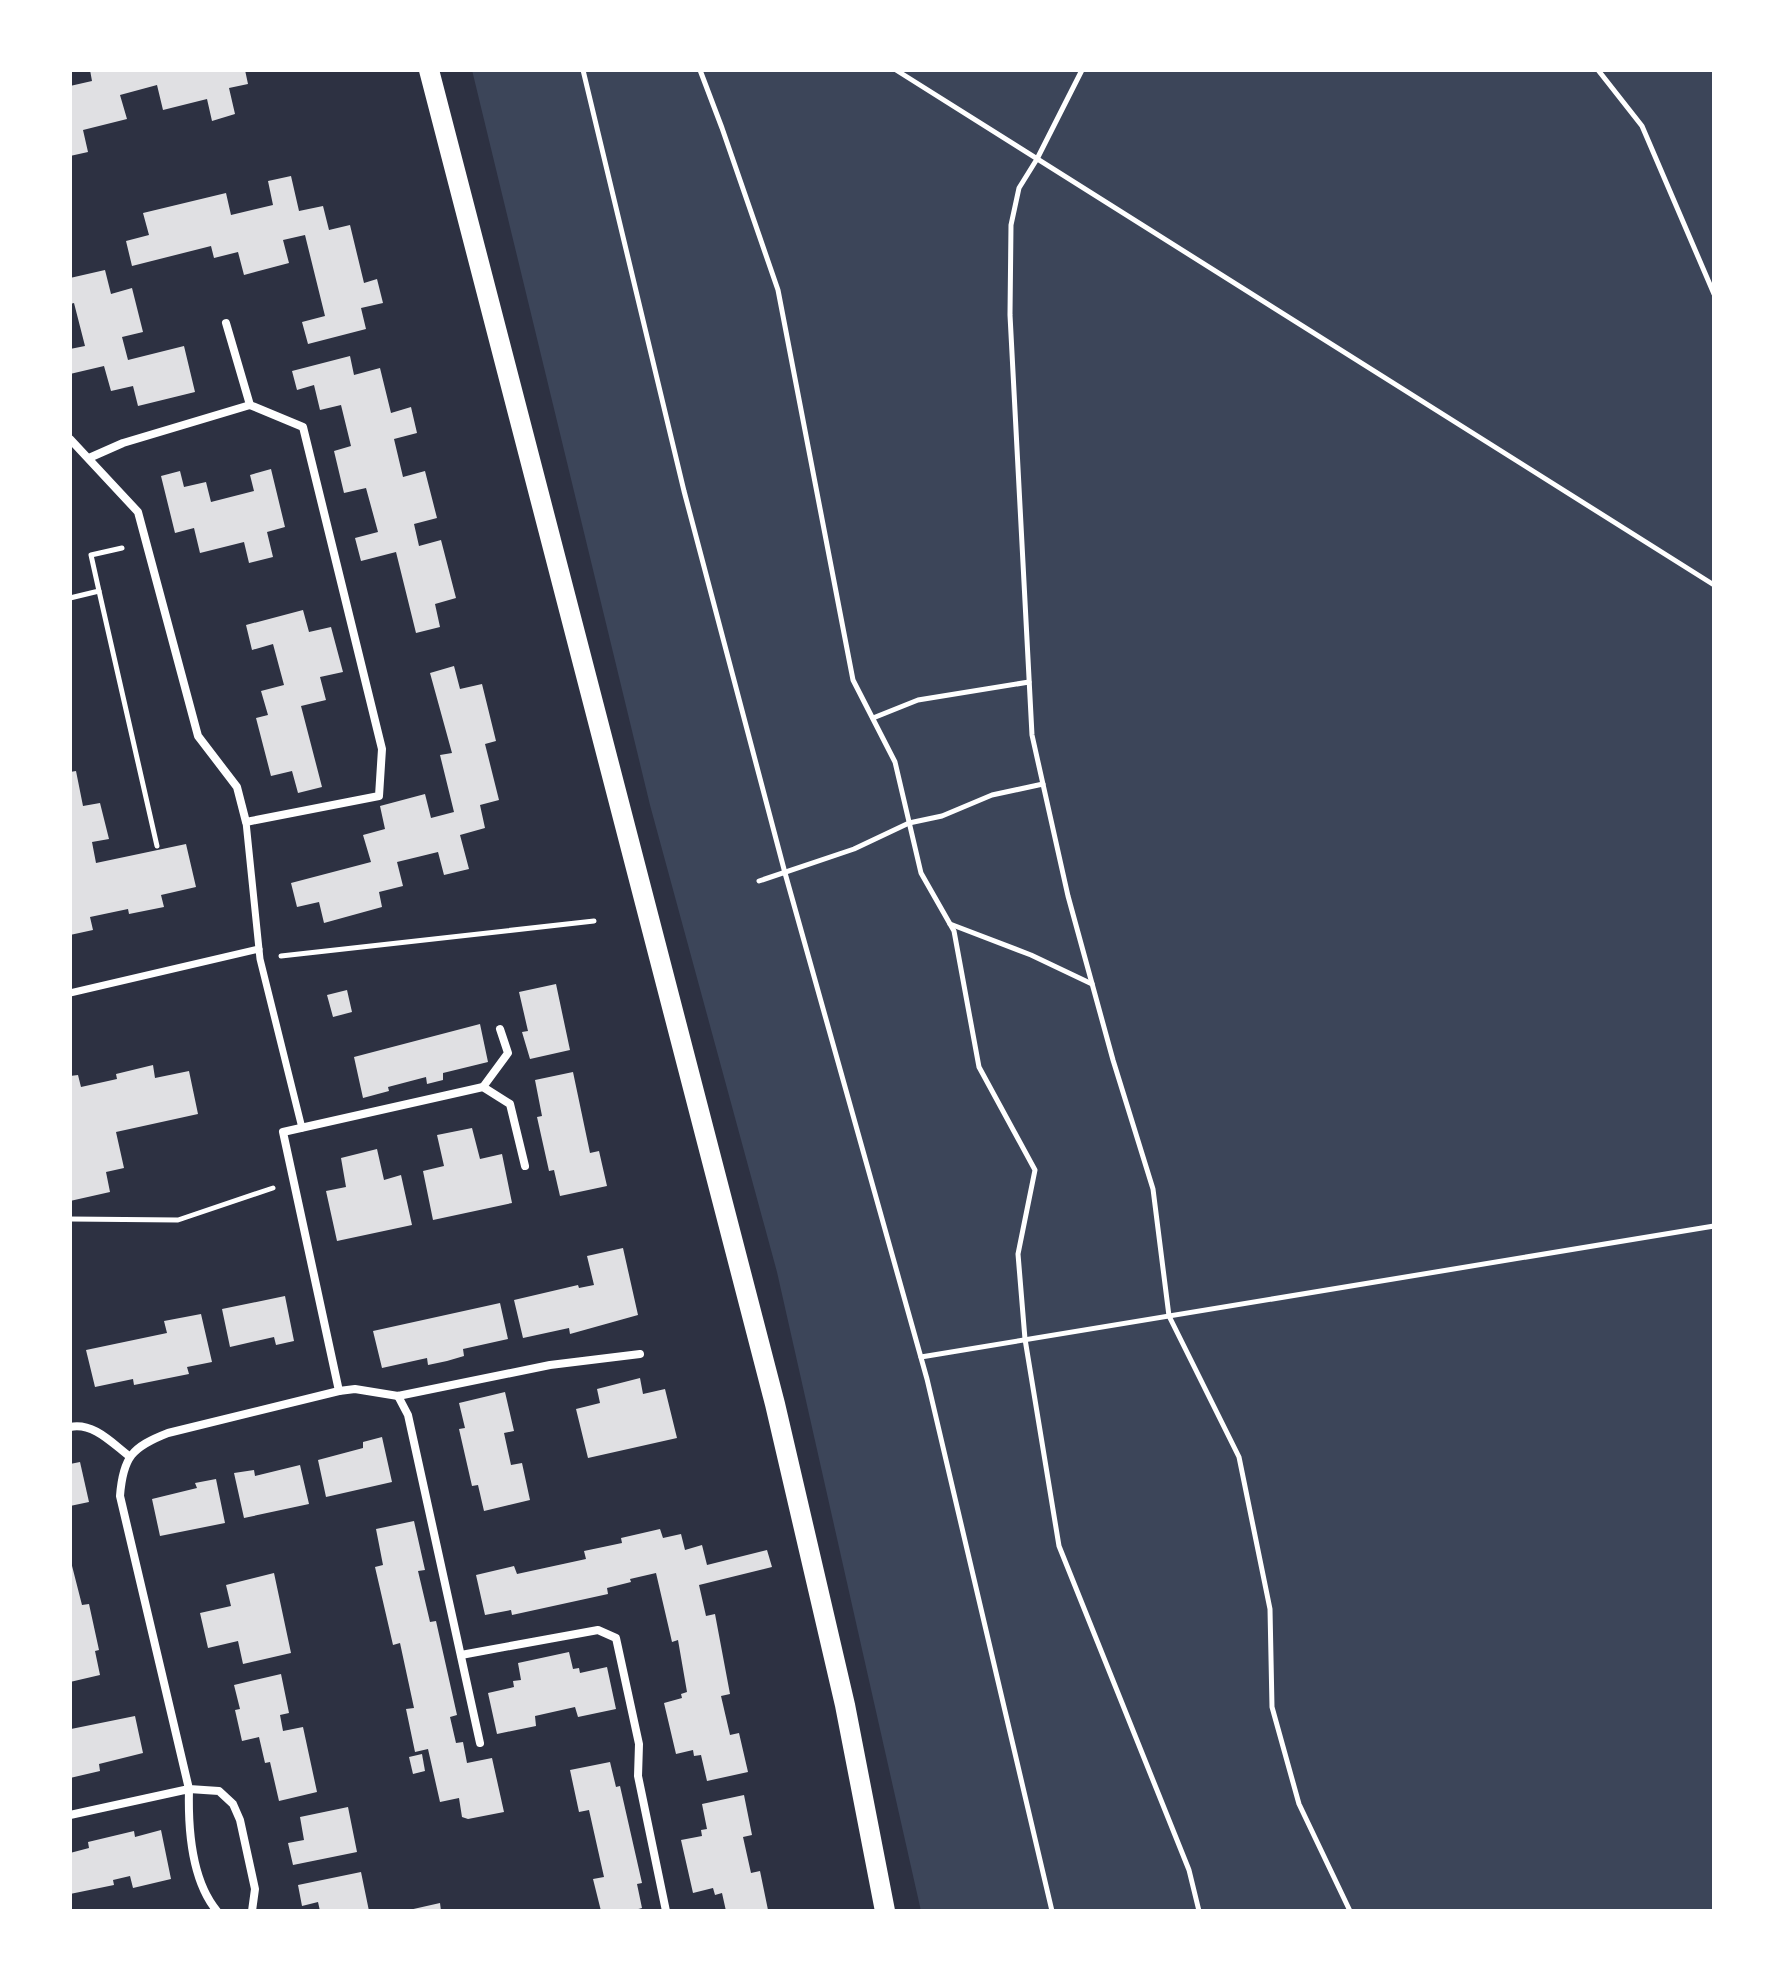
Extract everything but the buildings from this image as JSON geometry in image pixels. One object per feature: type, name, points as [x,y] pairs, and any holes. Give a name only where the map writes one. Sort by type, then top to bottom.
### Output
[{"type":"main road","points":[[429,70],[775,1404],[845,1705],[885,1911]]},
{"type":"street","points":[[226,323],[250,405]]},
{"type":"street","points":[[89,458],[123,443],[250,405],[303,427],[382,749],[379,796],[246,822]]},
{"type":"street","points":[[70,439],[138,512],[198,736],[237,787],[246,822],[260,959],[302,1128]]},
{"type":"street","points":[[70,993],[259,949]]},
{"type":"street","points":[[339,1391],[283,1132],[483,1087],[508,1053],[500,1029]]},
{"type":"street","points":[[483,1087],[510,1104],[525,1166]]},
{"type":"street","points":[[217,1911],[210,1903],[199,1875],[188,1818],[189,1789],[120,1496],[121,1478],[129,1456],[149,1441],[168,1433],[339,1391],[355,1389],[398,1396],[550,1365],[640,1354]]},
{"type":"street","points":[[398,1396],[408,1415],[480,1743]]},
{"type":"street","points":[[70,1427],[94,1429],[129,1456]]},
{"type":"street","points":[[461,1655],[598,1630],[616,1638],[639,1744],[638,1776],[666,1911]]},
{"type":"street","points":[[70,1815],[189,1789],[219,1791],[233,1804],[240,1820],[255,1889],[252,1911]]},
{"type":"path","points":[[583,70],[684,491],[785,873],[921,1357],[1052,1911]]},
{"type":"path","points":[[700,70],[778,290],[853,680],[895,762],[921,873],[954,931],[979,1067],[1035,1170],[1018,1254],[1025,1339],[1059,1546],[1189,1870],[1199,1911]]},
{"type":"path","points":[[896,70],[1714,585]]},
{"type":"path","points":[[1082,70],[1019,188],[1011,225],[1010,315],[1032,735],[1068,896],[1113,1060],[1153,1189],[1169,1316],[1239,1457],[1270,1609],[1272,1707],[1299,1804],[1350,1911]]},
{"type":"path","points":[[1598,70],[1642,126],[1714,294]]},
{"type":"path","points":[[146,543],[91,555],[157,846]]},
{"type":"path","points":[[70,598],[99,591]]},
{"type":"path","points":[[873,718],[918,700],[1029,682]]},
{"type":"path","points":[[759,881],[854,849],[909,823],[942,816],[992,795],[1043,784]]},
{"type":"path","points":[[260,959],[594,921]]},
{"type":"path","points":[[949,924],[1031,955],[1092,985]]},
{"type":"path","points":[[70,1219],[178,1220],[292,1181]]},
{"type":"path","points":[[921,1357],[1714,1226]]},
{"type":"shaded area","points":[[472,70],[1714,70],[1714,1911],[921,1911],[777,1272],[650,805]]}]
